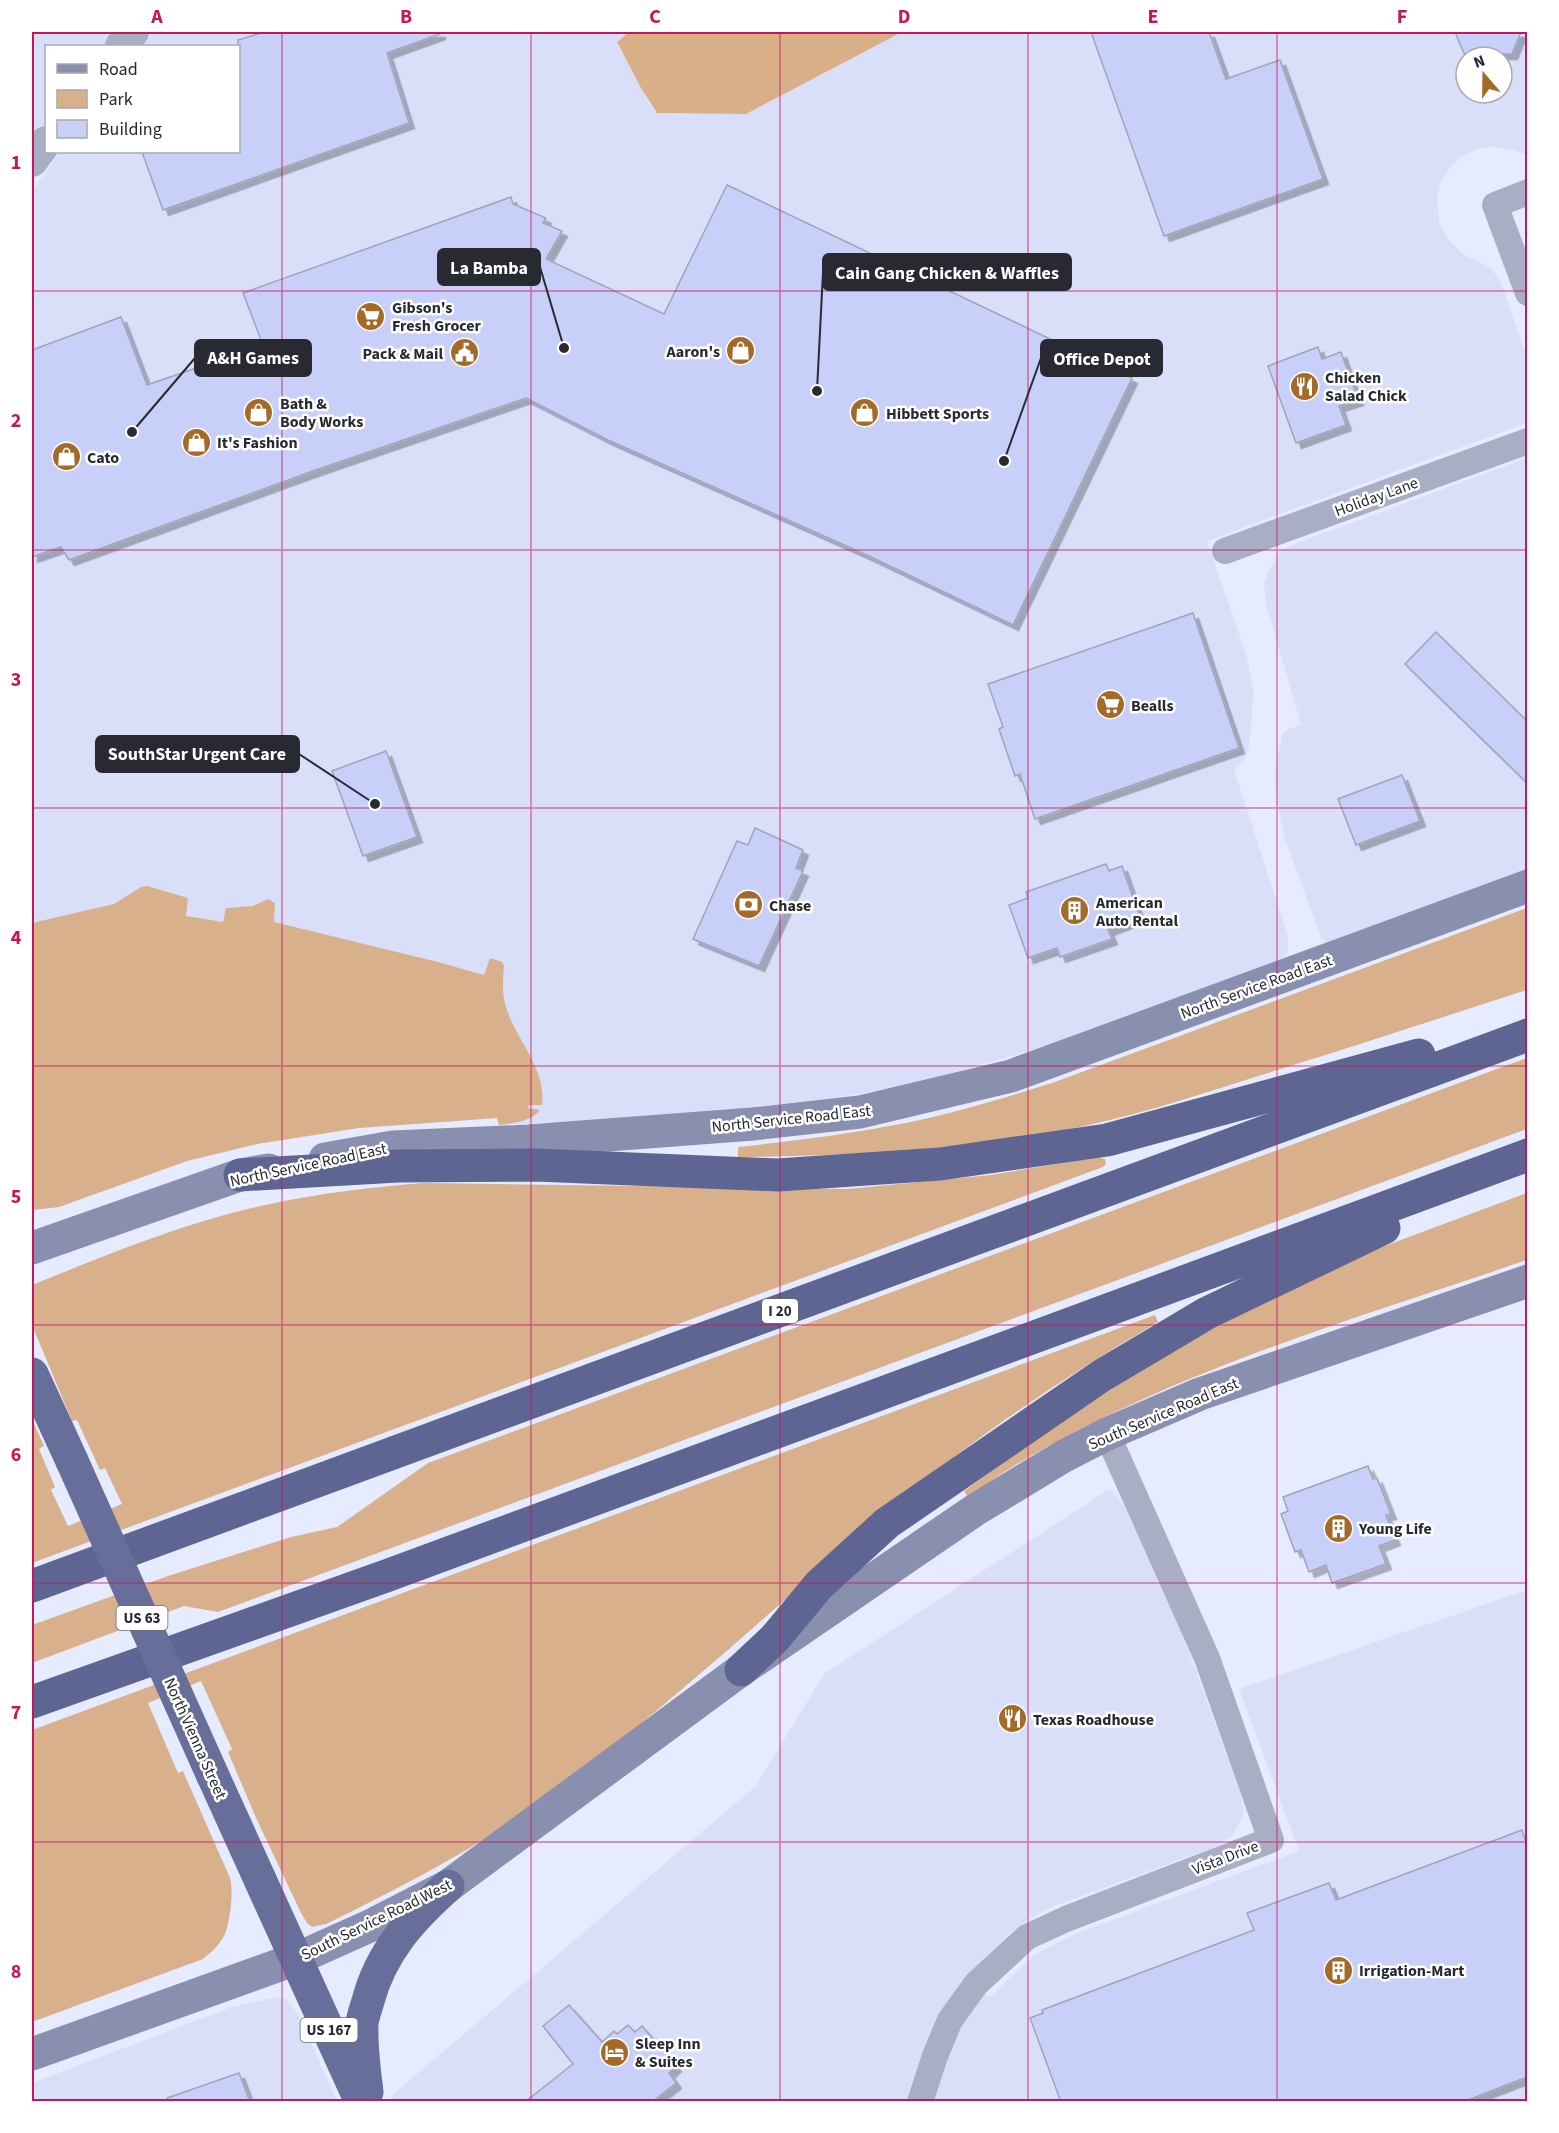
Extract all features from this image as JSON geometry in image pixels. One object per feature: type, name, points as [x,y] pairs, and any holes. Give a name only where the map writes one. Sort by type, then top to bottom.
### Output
[{"type":"highway","points":[[240,1175],[398,1166],[536,1166],[778,1175],[940,1164],[1107,1140],[1527,1025]]},
{"type":"highway","name":"I 20","points":[[32,1586],[1527,1035]]},
{"type":"highway","points":[[741,1670],[774,1638],[819,1585],[887,1523],[1101,1376],[1207,1312],[1527,1157]]},
{"type":"highway","points":[[32,1702],[386,1576],[1527,1157]]},
{"type":"highway","name":"North Vienna Street","points":[[32,1374],[362,2102]]},
{"type":"highway","points":[[368,2102],[362,2060],[362,2021],[371,1990],[381,1965],[394,1943],[418,1912],[448,1886]]},
{"type":"main road","name":"North Service Road East","points":[[32,1248],[240,1175],[393,1147],[529,1141],[753,1124],[860,1112],[1011,1076],[1527,886]]},
{"type":"main road","name":"South Service Road East","points":[[741,1670],[975,1509],[1064,1456],[1107,1434],[1200,1394],[1527,1281]]},
{"type":"main road","name":"South Service Road West","points":[[32,2054],[296,1959],[372,1925],[448,1886],[741,1670]]},
{"type":"street","points":[[122,45],[133,32]]},
{"type":"street","points":[[32,161],[45,143]]},
{"type":"street","points":[[1527,192],[1495,205],[1527,293]]},
{"type":"street","name":"Holiday Lane","points":[[1225,551],[1527,441]]},
{"type":"street","name":"Vista Drive","points":[[920,2102],[950,2020],[976,1984],[1027,1937],[1066,1919],[1271,1840],[1207,1658],[1107,1434]]},
{"type":"shaded area","points":[[32,32],[116,32],[106,45],[45,45],[45,124],[32,143]]},
{"type":"shaded area","points":[[154,32],[629,32],[617,42],[657,113],[745,114],[902,32],[1527,32],[1527,155],[1514,150],[1492,147],[1464,155],[1444,176],[1437,199],[1439,222],[1448,239],[1464,255],[1490,267],[1501,282],[1527,358],[1527,423],[1207,541],[1246,654],[1254,691],[1249,747],[1244,760],[1234,770],[1288,936],[1288,948],[1285,956],[1278,963],[1046,1046],[910,1085],[788,1106],[665,1117],[499,1125],[497,1118],[359,1128],[257,1144],[187,1161],[59,1207],[32,1210],[32,191],[59,153],[240,153],[240,45],[142,45]]},
{"type":"shaded area","points":[[629,32],[902,32],[746,114],[657,113],[617,42]]},
{"type":"shaded area","points":[[1527,458],[1527,869],[1328,942],[1322,940],[1285,839],[1276,797],[1275,768],[1283,732],[1301,724],[1266,605],[1264,583],[1269,570],[1281,550],[1292,545]]},
{"type":"shaded area","points":[[1108,1490],[1113,1492],[1123,1504],[1176,1617],[1241,1794],[1242,1818],[1233,1835],[1215,1847],[1054,1906],[1028,1920],[1011,1932],[960,1982],[990,1997],[1035,1954],[1075,1934],[1299,1851],[1239,1689],[1527,1590],[1527,2101],[393,2102],[391,2096],[756,1786],[824,1674]]},
{"type":"shaded area","points":[[277,1997],[287,2000],[298,2014],[337,2101],[32,2102],[32,2083],[229,2008]]},
{"type":"green space","points":[[147,886],[188,898],[186,916],[223,922],[226,908],[253,906],[268,899],[275,903],[274,922],[484,975],[490,958],[502,962],[504,966],[503,990],[509,1017],[540,1078],[542,1105],[529,1105],[528,1108],[540,1110],[532,1117],[516,1123],[499,1125],[497,1118],[359,1128],[257,1144],[187,1161],[59,1207],[32,1210],[32,923],[114,904],[141,887]]},
{"type":"green space","points":[[1527,908],[1527,990],[1323,1056],[1156,1108],[1054,1132],[936,1148],[738,1157],[738,1147],[864,1131],[906,1123],[998,1100],[1052,1083]]},
{"type":"green space","points":[[1527,1058],[1527,1129],[218,1612],[184,1606],[32,1663],[32,1625],[168,1576],[291,1537],[337,1527],[428,1463]]},
{"type":"green space","points":[[1098,1157],[1105,1159],[1106,1164],[1103,1167],[32,1563],[32,1419],[44,1446],[39,1449],[55,1487],[51,1490],[68,1526],[122,1504],[105,1468],[100,1470],[77,1420],[72,1421],[32,1325],[32,1285],[120,1250],[239,1211],[308,1197],[385,1186],[424,1183],[848,1189],[991,1175]]},
{"type":"green space","points":[[1527,1193],[1527,1260],[1332,1326],[1202,1374],[1077,1431],[1011,1468],[968,1497],[964,1491],[1073,1412],[1206,1332],[1270,1298],[1374,1250]]},
{"type":"green space","points":[[1155,1315],[1158,1322],[1088,1364],[1020,1409],[922,1482],[657,1710],[544,1800],[447,1861],[326,1924],[312,1927],[301,1913],[257,1820],[228,1752],[232,1749],[201,1681],[148,1703],[178,1773],[183,1771],[230,1878],[231,1906],[225,1934],[216,1948],[203,1959],[32,2022],[32,1730]]},
{"type":"building","points":[[264,32],[440,32],[440,34],[387,53],[409,123],[163,210],[142,153],[240,153],[240,45],[238,45],[238,40]]},
{"type":"building","points":[[1091,32],[1209,32],[1226,79],[1280,60],[1323,179],[1164,236]]},
{"type":"building","points":[[1455,32],[1521,32],[1514,49],[1514,45],[1460,45]]},
{"type":"building","points":[[727,185],[1132,378],[1013,625],[871,557],[608,440],[526,398],[310,472],[69,560],[61,547],[32,557],[32,350],[121,317],[147,385],[263,345],[243,293],[511,197],[513,204],[546,218],[543,223],[562,231],[546,259],[664,314]]},
{"type":"building","name":"Chicken Salad Chick","points":[[1318,347],[1322,359],[1341,352],[1358,400],[1339,406],[1346,425],[1296,443],[1268,366]]},
{"type":"building","name":"Bealls","points":[[1193,613],[1239,748],[1035,819],[1020,774],[1015,776],[999,729],[1003,727],[988,684]]},
{"type":"building","points":[[1436,632],[1527,721],[1527,783],[1405,664]]},
{"type":"building","points":[[386,751],[417,837],[363,856],[332,771]]},
{"type":"building","points":[[1402,775],[1420,821],[1356,845],[1338,799]]},
{"type":"building","name":"Chase","points":[[755,828],[803,850],[796,868],[803,871],[759,966],[693,939],[737,841],[748,845]]},
{"type":"building","name":"American Auto Rental","points":[[1106,864],[1109,871],[1122,866],[1140,918],[1108,930],[1112,939],[1060,957],[1057,948],[1028,958],[1009,905],[1028,898],[1026,892]]},
{"type":"building","name":"Young Life","points":[[1368,1466],[1373,1479],[1377,1478],[1391,1514],[1386,1515],[1395,1540],[1379,1546],[1386,1564],[1332,1583],[1326,1565],[1309,1572],[1301,1550],[1295,1552],[1281,1514],[1288,1511],[1283,1497]]},
{"type":"building","name":"Irrigation-Mart","points":[[1522,1830],[1527,1846],[1527,2077],[1463,2102],[1061,2102],[1030,2018],[1043,2013],[1042,2010],[1254,1930],[1247,1913],[1329,1883],[1336,1900]]},
{"type":"building","name":"Sleep Inn & Suites","points":[[569,2005],[602,2042],[614,2031],[617,2034],[628,2025],[635,2032],[642,2026],[676,2066],[669,2073],[676,2083],[652,2102],[525,2102],[573,2064],[543,2026]]},
{"type":"building","points":[[239,2073],[250,2102],[167,2102],[167,2098]]},
{"type":"place","name":"Gibson's Fresh Grocer","points":[[371,316]]},
{"type":"place","name":"La Bamba","points":[[564,348]]},
{"type":"place","name":"Aaron's","points":[[741,351]]},
{"type":"place","name":"Pack & Mail","points":[[464,353]]},
{"type":"place","name":"Chicken Salad Chick","points":[[1304,386]]},
{"type":"place","name":"Cain Gang Chicken & Waffles","points":[[817,391]]},
{"type":"place","name":"Bath & Body Works","points":[[259,412]]},
{"type":"place","name":"Hibbett Sports","points":[[865,413]]},
{"type":"place","name":"A&H Games","points":[[132,432]]},
{"type":"place","name":"It's Fashion","points":[[196,442]]},
{"type":"place","name":"Cato","points":[[66,457]]},
{"type":"place","name":"Office Depot","points":[[1004,461]]},
{"type":"place","name":"Bealls","points":[[1110,705]]},
{"type":"place","name":"SouthStar Urgent Care","points":[[375,804]]},
{"type":"place","name":"Chase","points":[[748,905]]},
{"type":"place","name":"American Auto Rental","points":[[1075,911]]},
{"type":"place","name":"Young Life","points":[[1338,1528]]},
{"type":"place","name":"Texas Roadhouse","points":[[1012,1719]]},
{"type":"place","name":"Irrigation-Mart","points":[[1338,1970]]},
{"type":"place","name":"Sleep Inn & Suites","points":[[614,2052]]}]
